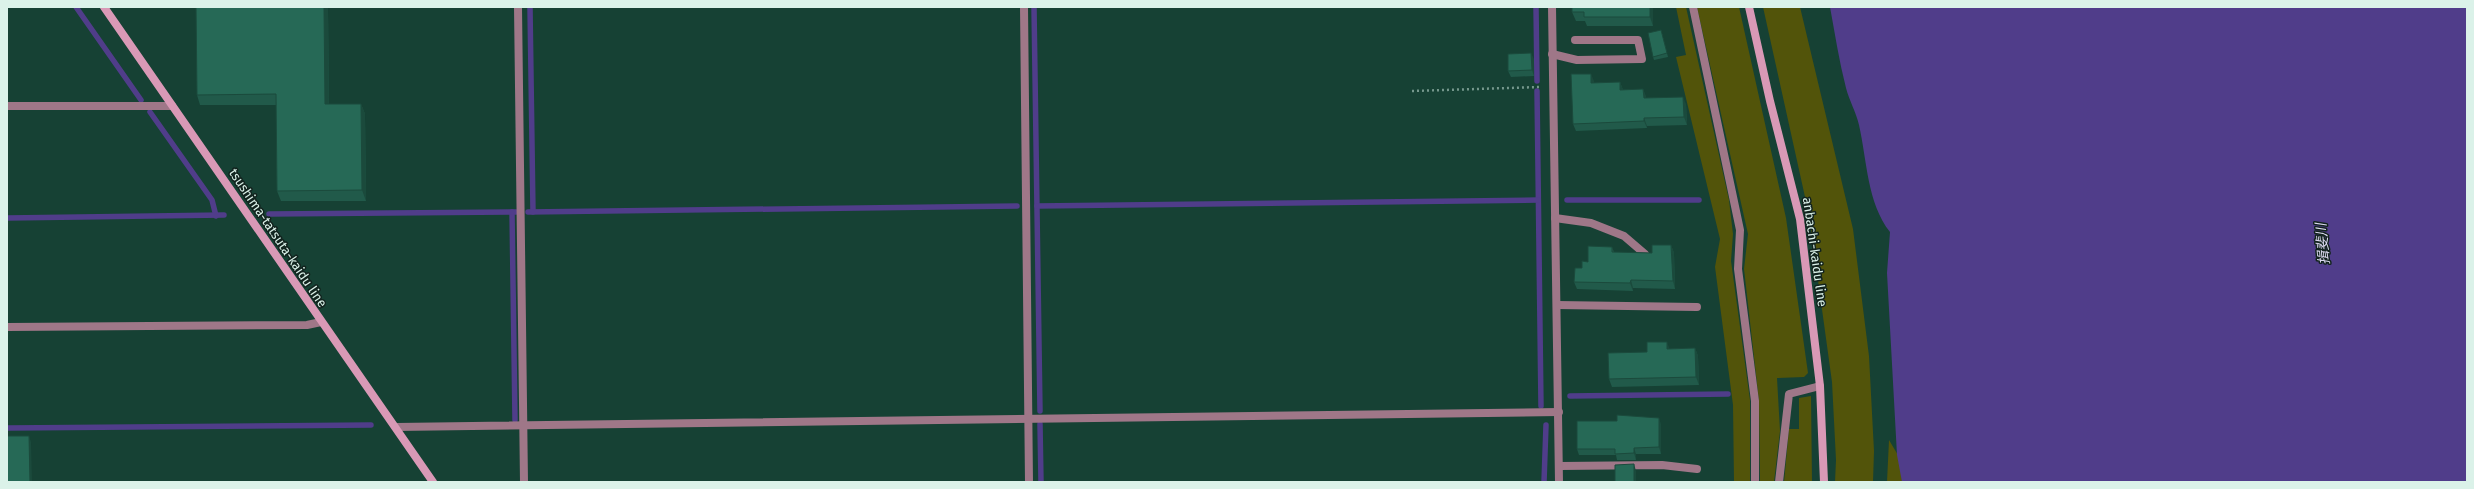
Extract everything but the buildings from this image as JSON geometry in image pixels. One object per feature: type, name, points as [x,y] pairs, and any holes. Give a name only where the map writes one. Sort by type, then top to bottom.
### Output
[{"type":"main road","name":"tsushima-tatsuta-kaidu line","points":[[104,7],[320,322],[433,482]]},
{"type":"main road","name":"anbachi-kaidu line","points":[[1749,7],[1770,101],[1800,219],[1820,386],[1824,482]]},
{"type":"street","points":[[518,7],[525,425],[524,482]]},
{"type":"street","points":[[1024,7],[1029,482]]},
{"type":"street","points":[[1552,7],[1560,466],[1559,482]]},
{"type":"street","points":[[1693,7],[1740,230],[1738,269],[1755,401],[1755,482]]},
{"type":"street","points":[[1552,54],[1577,60],[1642,59],[1638,40],[1575,40]]},
{"type":"street","points":[[7,106],[172,106]]},
{"type":"street","points":[[1555,218],[1591,224],[1624,236],[1645,254]]},
{"type":"street","points":[[1557,305],[1697,307]]},
{"type":"street","points":[[7,327],[307,325],[320,322]]},
{"type":"street","points":[[1779,482],[1789,394],[1820,386]]},
{"type":"street","points":[[396,428],[525,425],[1559,412]]},
{"type":"street","points":[[1560,466],[1662,465],[1697,469]]},
{"type":"path","points":[[1412,91],[1553,87]]},
{"type":"shaded area","points":[[1676,7],[1686,7],[1729,200],[1733,234],[1731,261],[1750,400],[1750,482],[1734,482],[1733,405],[1715,267],[1720,239],[1676,57],[1686,55]]},
{"type":"shaded area","points":[[1697,7],[1739,7],[1786,218],[1808,373],[1804,377],[1777,378],[1780,431],[1774,482],[1760,482],[1759,401],[1744,269],[1748,234]]},
{"type":"shaded area","points":[[1763,7],[1800,7],[1853,229],[1869,356],[1874,451],[1873,482],[1835,482],[1836,460],[1832,382],[1809,215]]},
{"type":"shaded area","points":[[1811,396],[1812,482],[1784,482],[1789,429],[1799,429],[1799,398]]},
{"type":"shaded area","points":[[1889,440],[1914,482],[1887,482]]},
{"type":"water","name":"揖斐川","points":[[1830,7],[2467,7],[2467,482],[1902,482],[1897,455],[1887,273],[1890,232],[1882,221],[1872,195],[1859,125],[1847,93]]},
{"type":"waterway","points":[[76,7],[141,100]]},
{"type":"waterway","points":[[530,7],[533,212]]},
{"type":"waterway","points":[[1034,7],[1040,411]]},
{"type":"waterway","points":[[1536,7],[1537,81]]},
{"type":"waterway","points":[[1537,91],[1541,406]]},
{"type":"waterway","points":[[150,112],[212,200],[216,216]]},
{"type":"waterway","points":[[1037,206],[1538,200]]},
{"type":"waterway","points":[[1567,200],[1699,200]]},
{"type":"waterway","points":[[528,212],[1017,206]]},
{"type":"waterway","points":[[512,212],[515,420]]},
{"type":"waterway","points":[[269,214],[516,212]]},
{"type":"waterway","points":[[7,218],[224,215]]},
{"type":"waterway","points":[[1570,396],[1728,394]]},
{"type":"waterway","points":[[1040,424],[1041,482]]},
{"type":"waterway","points":[[7,428],[371,425]]},
{"type":"waterway","points":[[1544,482],[1546,425]]}]
